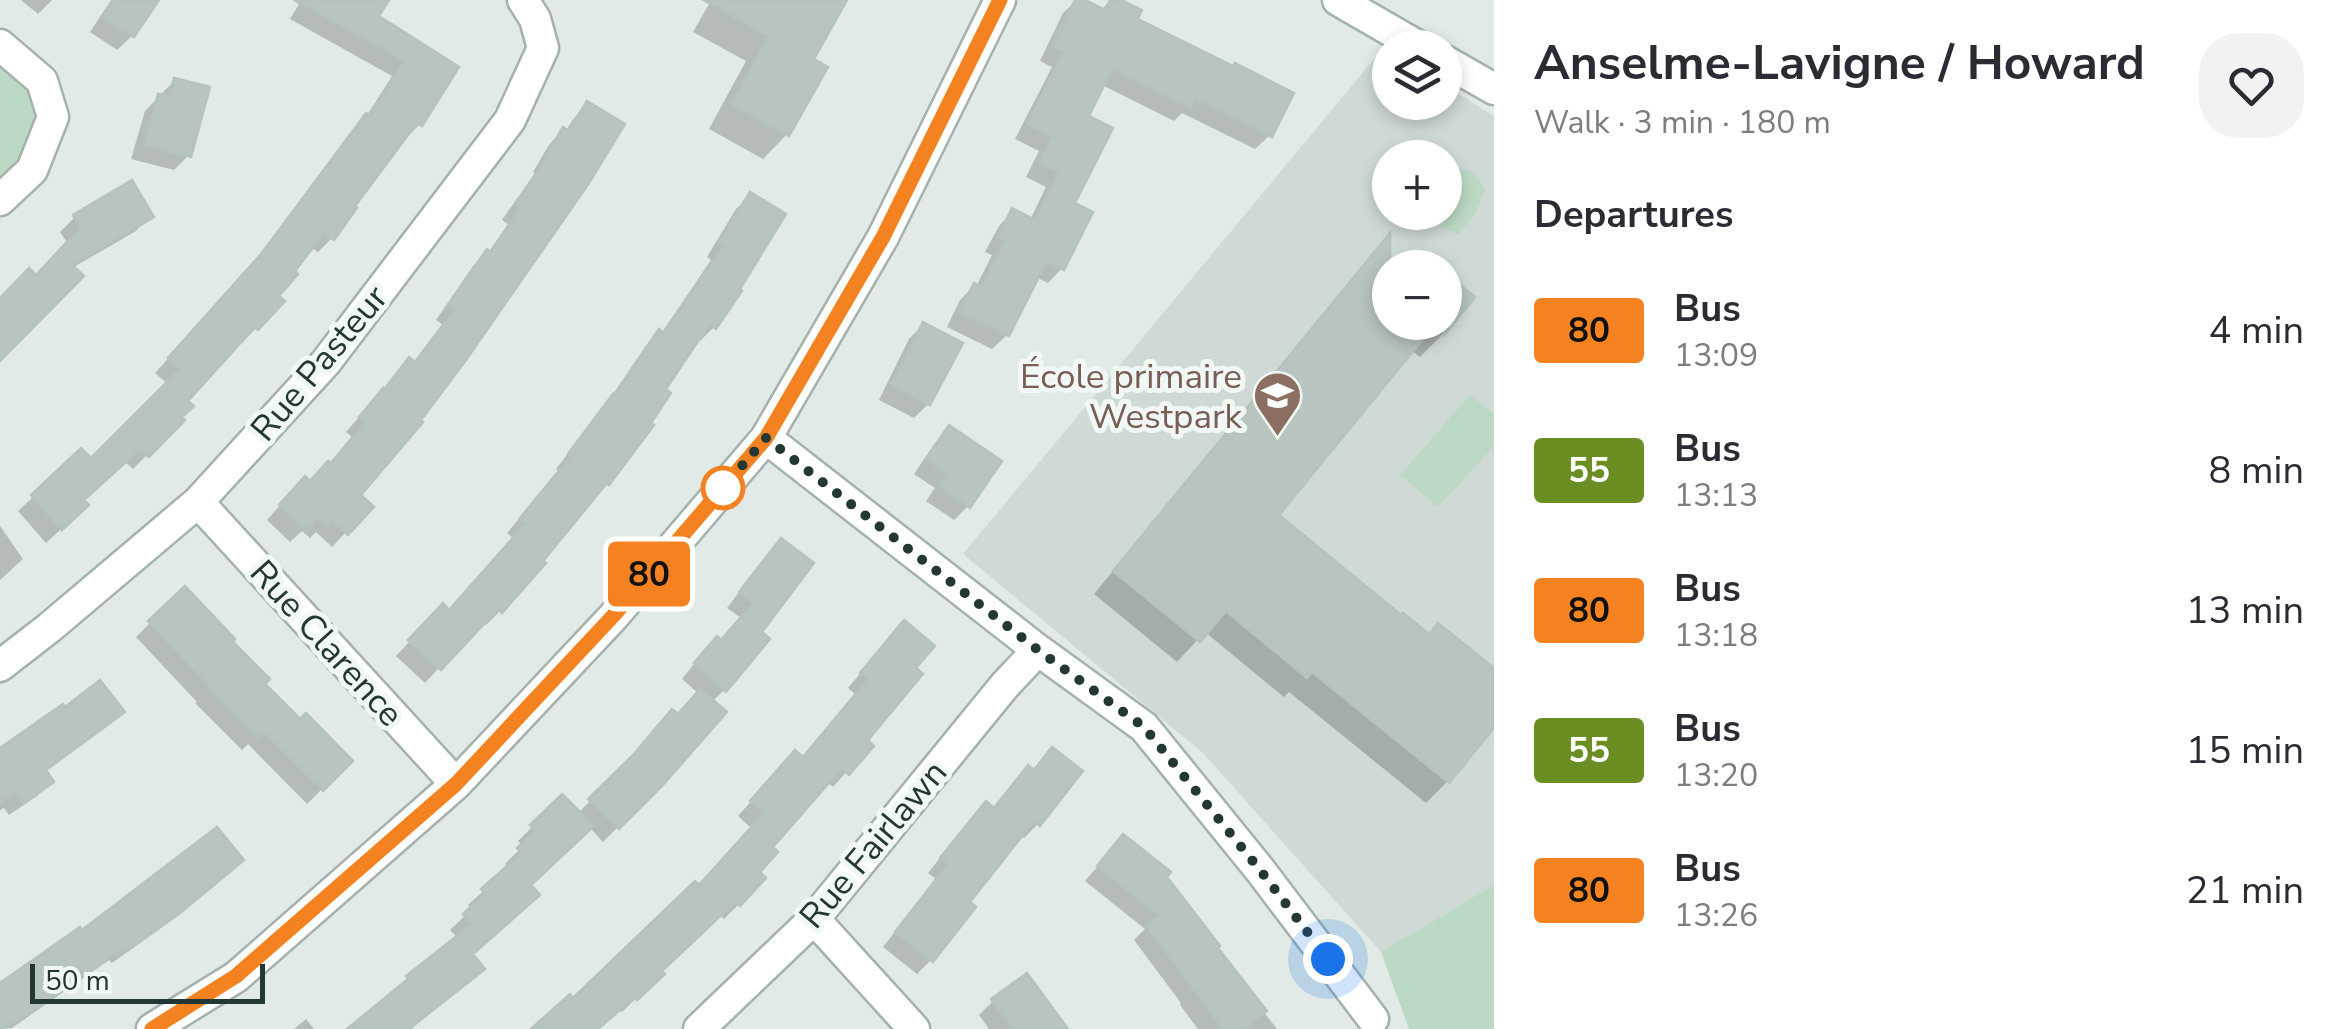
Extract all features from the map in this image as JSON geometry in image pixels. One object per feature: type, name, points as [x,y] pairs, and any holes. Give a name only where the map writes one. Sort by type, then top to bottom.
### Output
[{"type":"street","name":"Rue Pasteur","points":[[0,666],[198,502],[326,362],[510,120],[543,48],[536,19],[523,0]]},
{"type":"street","points":[[152,1029],[236,976],[456,784],[613,616],[766,438],[883,237],[1000,0]]},
{"type":"street","points":[[1338,0],[1390,30]]},
{"type":"street","points":[[0,46],[42,82],[53,117],[32,170],[0,200]]},
{"type":"street","points":[[1462,71],[1494,89]]},
{"type":"street","points":[[766,438],[1038,650],[1144,727],[1260,870],[1373,1019]]},
{"type":"street","name":"Rue Clarence","points":[[198,502],[456,784]]},
{"type":"street","name":"Rue Fairlawn","points":[[699,1029],[814,920],[1005,685],[1038,650]]},
{"type":"street","points":[[814,920],[914,1029]]},
{"type":"shaded area","name":"École primaire Westpark","points":[[1372,61],[1372,120],[1462,120],[1462,96],[1494,116],[1494,885],[1381,952],[1203,753],[963,554]]},
{"type":"green space","points":[[0,58],[18,74],[31,94],[34,118],[22,152],[0,180]]},
{"type":"green space","points":[[1462,170],[1473,172],[1485,189],[1475,214],[1458,235],[1448,230],[1462,230]]},
{"type":"green space","points":[[1470,395],[1494,414],[1494,446],[1438,507],[1400,475]]},
{"type":"green space","points":[[1494,885],[1494,1029],[1409,1029],[1381,952]]},
{"type":"building","points":[[113,0],[159,0],[134,37],[102,17]]},
{"type":"building","points":[[296,0],[389,0],[379,16],[459,67],[422,126],[417,123],[334,240],[324,233],[295,271],[298,274],[279,296],[285,301],[258,330],[255,327],[188,401],[194,406],[182,417],[185,420],[149,457],[140,449],[84,500],[89,505],[62,530],[31,495],[81,448],[91,458],[180,369],[168,358],[262,253],[366,113],[370,115],[404,61]]},
{"type":"building","points":[[704,0],[847,0],[814,59],[828,67],[789,136],[731,104],[769,36]]},
{"type":"building","points":[[1075,0],[1085,0],[1105,10],[1110,0],[1121,0],[1142,10],[1138,19],[1294,93],[1272,137],[1195,99],[1191,108],[1112,69],[1089,116],[1113,128],[1075,203],[1093,212],[1064,270],[1047,261],[1009,336],[959,312],[974,283],[981,287],[1005,240],[998,237],[1012,208],[1035,220],[1059,172],[1039,163],[1052,136],[1027,124],[1064,52],[1052,46]]},
{"type":"building","points":[[174,78],[210,87],[191,157],[144,145],[158,94],[169,96]]},
{"type":"building","points":[[587,101],[625,124],[589,183],[423,422],[361,495],[374,507],[348,535],[331,520],[326,526],[317,518],[306,530],[279,505],[305,476],[310,481],[328,461],[331,463],[365,422],[359,417],[383,388],[409,357],[415,362],[455,309],[448,305],[520,209],[515,204],[563,127],[569,131]]},
{"type":"building","points":[[132,180],[154,217],[72,265],[84,276],[0,361],[0,298],[29,268],[36,275],[80,228],[73,215]]},
{"type":"building","points":[[750,192],[786,214],[742,291],[716,329],[710,324],[700,338],[666,389],[671,393],[651,423],[654,425],[609,485],[502,613],[498,609],[441,670],[408,640],[443,603],[449,610],[526,523],[520,518],[571,456],[568,454],[659,329],[663,333],[724,245],[719,242]]},
{"type":"building","points":[[1390,233],[1390,250],[1376,250]]},
{"type":"building","points":[[1372,255],[1372,340],[1422,340],[1279,515],[1401,615],[1429,634],[1438,623],[1494,668],[1494,728],[1449,783],[1312,672],[1307,678],[1226,611],[1200,642],[1113,571]]},
{"type":"building","points":[[1462,287],[1475,297],[1462,313]]},
{"type":"building","points":[[923,322],[963,343],[930,405],[891,385]]},
{"type":"building","points":[[949,425],[1002,461],[970,508],[939,486],[947,473],[926,459]]},
{"type":"building","points":[[781,538],[814,563],[762,632],[770,639],[726,692],[694,663],[717,636],[721,640],[753,603],[739,592]]},
{"type":"building","points":[[185,586],[270,679],[265,684],[300,719],[306,713],[353,761],[323,791],[264,732],[258,738],[148,621]]},
{"type":"building","points":[[904,620],[935,646],[916,668],[923,674],[868,740],[874,746],[849,775],[842,768],[773,847],[778,852],[760,872],[766,878],[740,906],[735,902],[662,971],[665,974],[637,1000],[635,997],[598,1029],[531,1029],[570,994],[573,998],[695,881],[699,885],[764,813],[750,801],[795,750],[803,757],[868,679],[860,673]]},
{"type":"building","points":[[100,680],[125,712],[46,770],[54,782],[24,803],[16,791],[0,802],[0,748]]},
{"type":"building","points":[[700,689],[727,712],[619,829],[588,799],[672,709],[678,714]]},
{"type":"building","points":[[1052,747],[1083,771],[1040,826],[1034,821],[970,902],[976,907],[933,962],[895,932],[948,864],[940,858],[986,801],[994,808],[1028,765],[1034,770]]},
{"type":"building","points":[[562,794],[594,826],[531,885],[540,895],[473,954],[485,969],[409,1029],[347,1029],[472,924],[463,914],[485,894],[481,889],[522,853],[517,848],[536,831],[530,825]]},
{"type":"building","points":[[217,827],[244,860],[127,951],[124,947],[29,1014],[0,1029],[0,983],[80,927],[82,930]]},
{"type":"building","points":[[1123,834],[1171,872],[1167,877],[1267,1011],[1244,1029],[1223,1029],[1146,925],[1159,915],[1097,866]]},
{"type":"building","points":[[1027,973],[1068,1029],[1013,1029],[991,999]]},
{"type":"bus line","name":"80","points":[[152,1029],[236,976],[456,784],[613,616],[766,438],[883,237],[1000,0]]},
{"type":"place","name":"École primaire Westpark","points":[[1277,438]]},
{"type":"route","points":[[723,488],[715,497],[766,438],[1038,650],[1144,727],[1328,959]]}]
